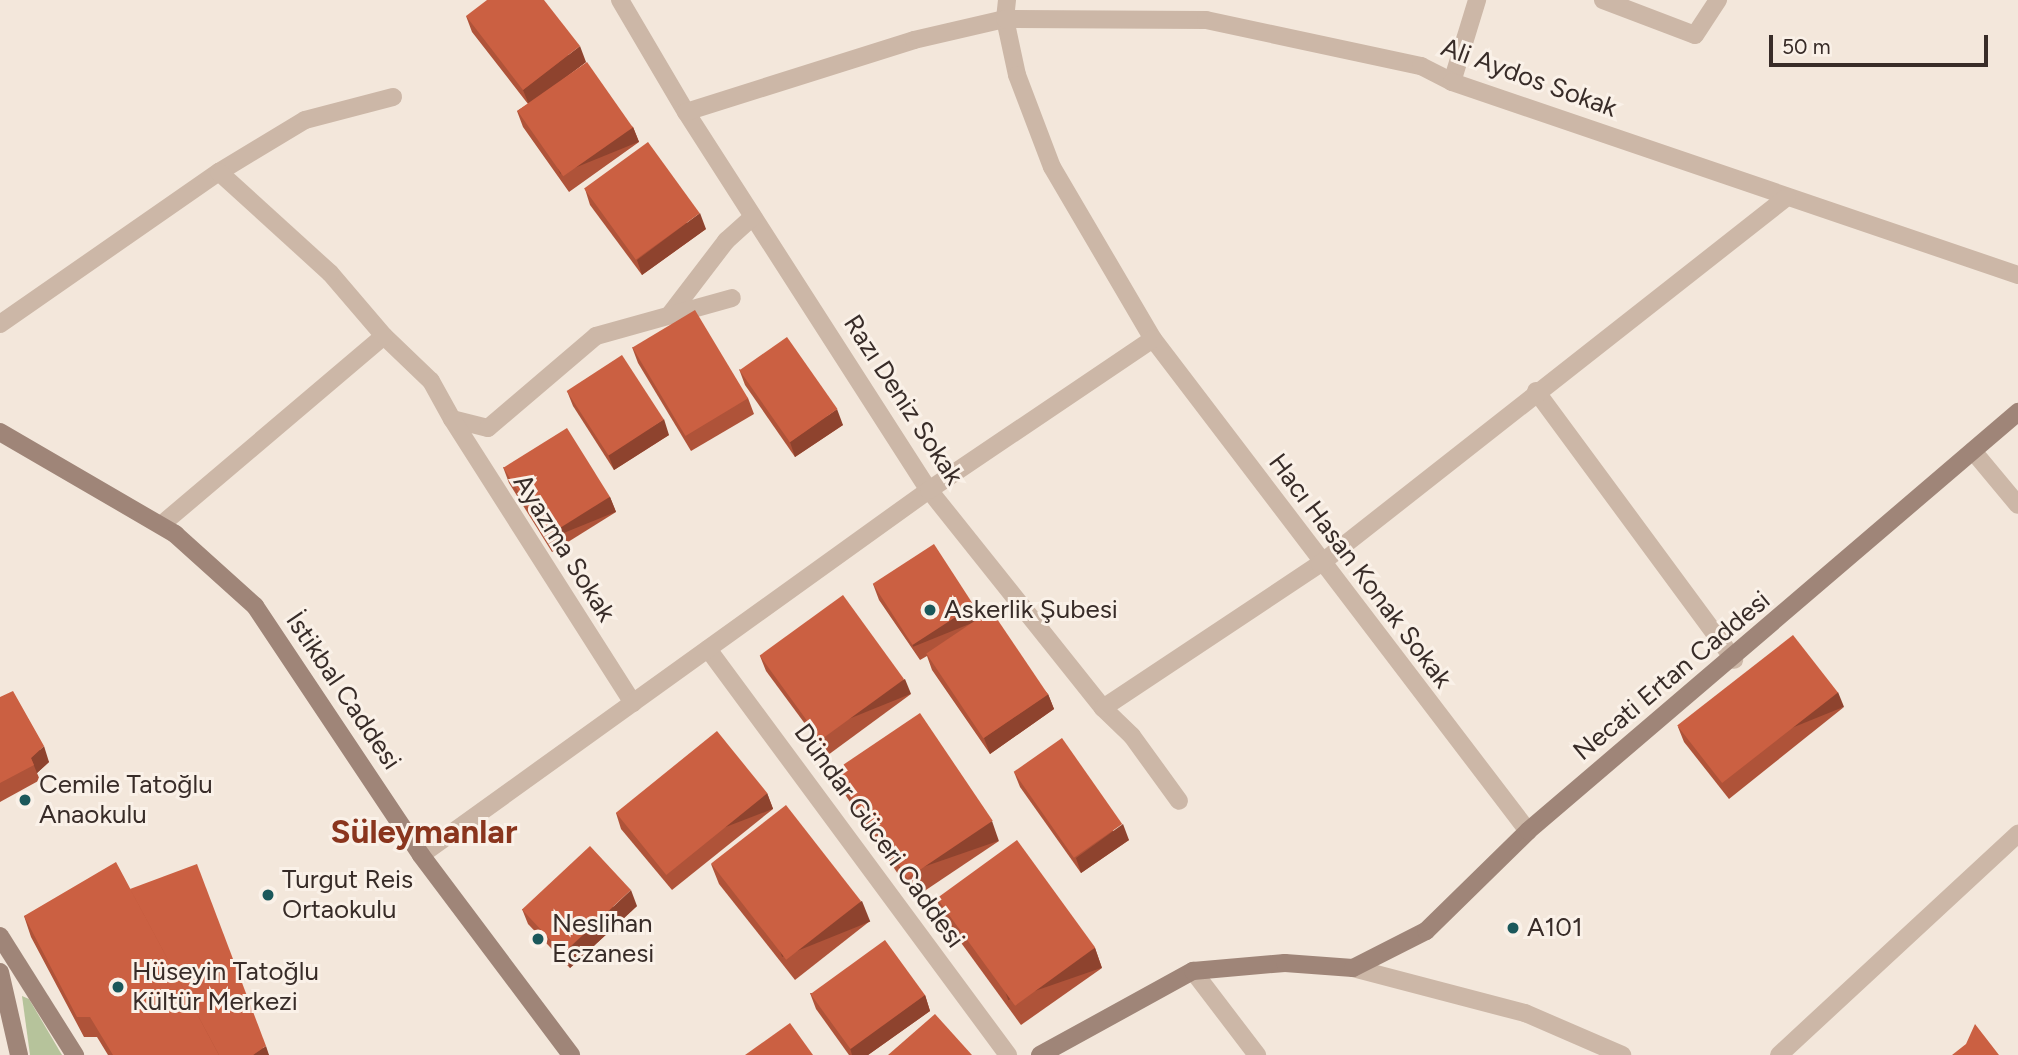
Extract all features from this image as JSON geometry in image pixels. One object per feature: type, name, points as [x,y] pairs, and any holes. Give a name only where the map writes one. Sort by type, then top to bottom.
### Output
[{"type":"street","name":"Razı Deniz Sokak","points":[[620,0],[686,112],[929,490],[1103,708],[1132,736],[1179,801]]},
{"type":"street","points":[[1004,19],[1007,0]]},
{"type":"street","points":[[1452,82],[1477,0]]},
{"type":"street","points":[[1603,0],[1695,35],[1718,0]]},
{"type":"street","name":"Ali Aydos Sokak","points":[[686,112],[914,40],[1004,19],[1206,20],[1421,66],[1452,82],[2018,275]]},
{"type":"street","name":"Hacı Hasan Konak Sokak","points":[[1004,19],[1017,75],[1052,167],[1153,340],[1320,564],[1528,831]]},
{"type":"street","points":[[0,324],[219,172],[305,120],[393,97]]},
{"type":"street","name":"Ayazma Sokak","points":[[219,172],[330,273],[384,336],[431,381],[452,419],[633,703]]},
{"type":"street","points":[[1103,708],[1320,564],[1536,391],[1787,197]]},
{"type":"street","points":[[671,313],[726,241],[753,217]]},
{"type":"street","points":[[452,419],[488,428],[596,336],[732,298]]},
{"type":"street","points":[[161,525],[384,336]]},
{"type":"street","points":[[421,855],[929,490],[1153,340]]},
{"type":"street","points":[[1536,391],[1734,660]]},
{"type":"street","name":"Necati Ertan Caddesi","points":[[1353,968],[1426,931],[1528,831],[1734,660],[2018,412]]},
{"type":"street","name":"İstikbal Caddesi","points":[[0,432],[161,525],[255,606],[421,855],[571,1055]]},
{"type":"street","points":[[1973,451],[2018,505]]},
{"type":"street","name":"Dündar Güceri Caddesi","points":[[708,649],[1008,1055]]},
{"type":"street","points":[[1779,1055],[2018,834]]},
{"type":"street","points":[[0,936],[75,1055]]},
{"type":"street","points":[[1040,1055],[1193,971],[1285,963],[1353,968],[1525,1013],[1622,1055]]},
{"type":"street","points":[[1193,971],[1257,1055]]},
{"type":"street","points":[[0,972],[19,1055]]},
{"type":"green space","points":[[22,996],[29,999],[62,1055],[30,1055]]},
{"type":"building","points":[[487,0],[544,0],[580,46],[523,90],[466,16]]},
{"type":"building","points":[[587,62],[633,128],[563,176],[517,111]]},
{"type":"building","points":[[648,142],[700,213],[636,260],[584,188]]},
{"type":"building","points":[[695,310],[748,398],[685,436],[632,348]]},
{"type":"building","points":[[787,337],[837,409],[790,442],[739,370]]},
{"type":"building","points":[[622,355],[664,420],[609,456],[567,391]]},
{"type":"building","points":[[567,428],[610,497],[546,536],[503,468]]},
{"type":"building","points":[[934,544],[974,605],[913,645],[873,584]]},
{"type":"building","points":[[843,595],[904,679],[821,740],[760,656]]},
{"type":"building","points":[[991,610],[1048,695],[983,738],[926,654]]},
{"type":"building","points":[[1793,635],[1838,693],[1722,783],[1677,726]]},
{"type":"building","points":[[13,691],[44,746],[31,758],[34,765],[0,783],[0,697]]},
{"type":"building","points":[[920,713],[993,821],[907,878],[835,771]]},
{"type":"building","points":[[717,731],[767,793],[666,875],[616,813]]},
{"type":"building","points":[[1062,738],[1122,824],[1074,858],[1014,772]]},
{"type":"building","points":[[786,805],[861,901],[786,960],[711,863]]},
{"type":"building","points":[[1017,840],[1095,948],[1015,1006],[937,898]]},
{"type":"building","points":[[590,846],[631,890],[563,953],[522,909]]},
{"type":"building","name":"Hüseyin Tatoğlu Kültür Merkezi","points":[[116,862],[219,1055],[113,1055],[90,1017],[77,1017],[24,916]]},
{"type":"building","points":[[197,864],[266,1046],[253,1055],[219,1055],[130,889]]},
{"type":"building","points":[[885,940],[925,995],[851,1049],[811,994]]},
{"type":"building","points":[[935,1014],[972,1055],[888,1055]]},
{"type":"building","points":[[790,1023],[813,1055],[745,1055]]},
{"type":"building","points":[[1975,1024],[1999,1055],[1952,1055],[1966,1044]]},
{"type":"place","name":"Askerlik Şubesi","points":[[930,610]]},
{"type":"place","name":"Cemile Tatoğlu Anaokulu","points":[[25,800]]},
{"type":"place","name":"Turgut Reis Ortaokulu","points":[[268,895]]},
{"type":"place","name":"A101","points":[[1513,928]]},
{"type":"place","name":"Neslihan Eczanesi","points":[[538,939]]},
{"type":"place","name":"Hüseyin Tatoğlu Kültür Merkezi","points":[[118,987]]},
{"type":"district","name":"Süleymanlar","points":[[424,832]]}]
